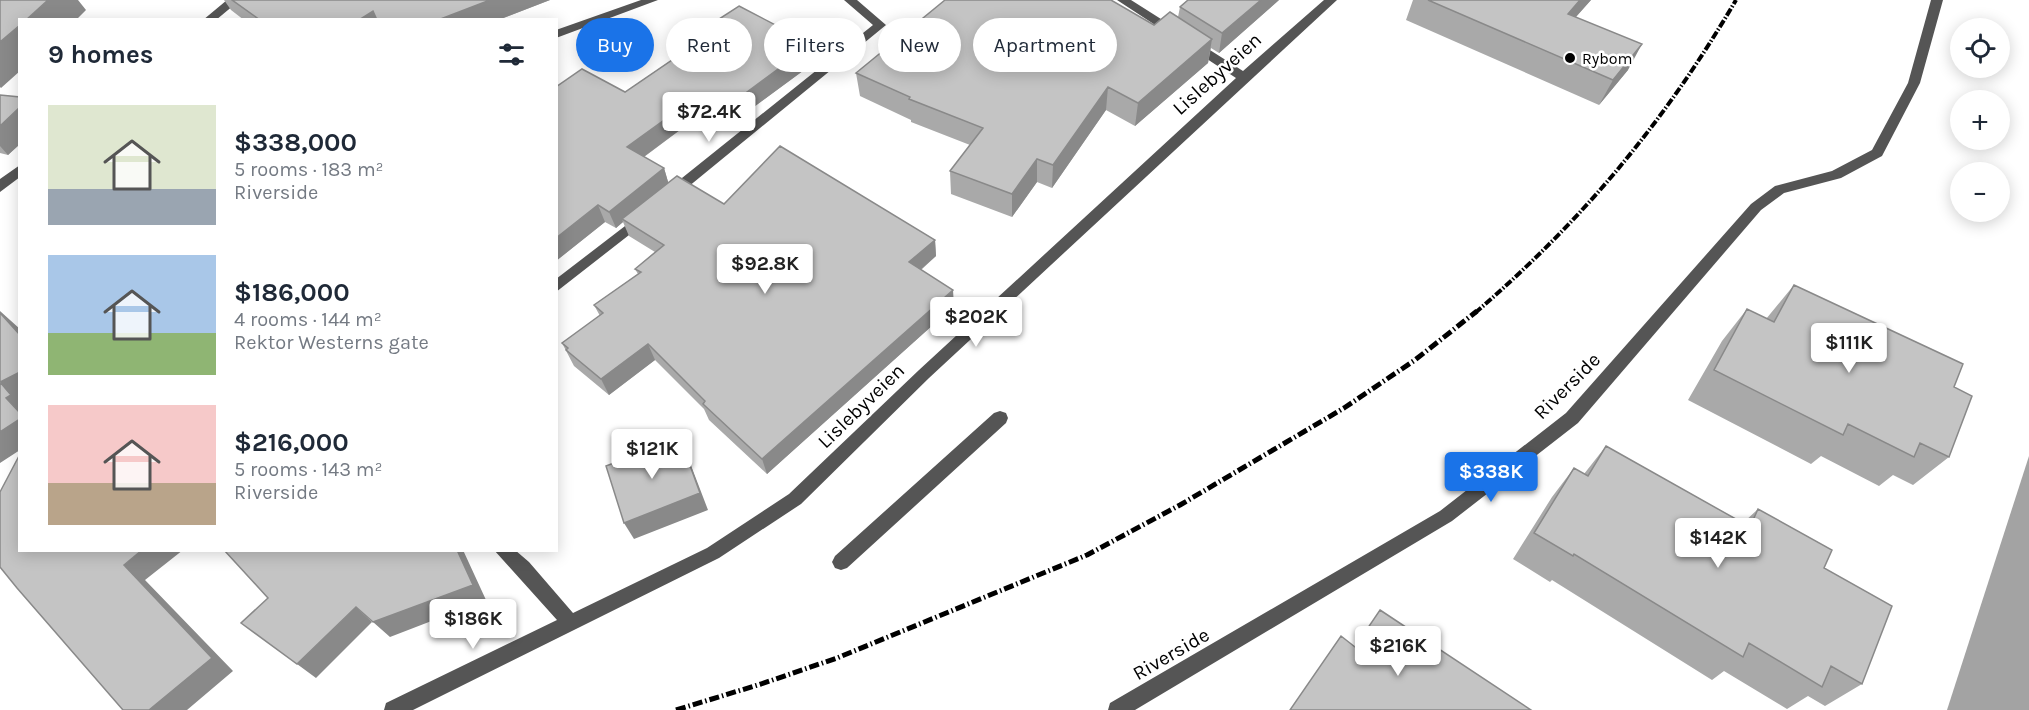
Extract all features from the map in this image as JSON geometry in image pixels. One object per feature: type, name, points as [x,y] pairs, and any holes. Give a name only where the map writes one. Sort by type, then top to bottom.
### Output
[{"type":"street","points":[[211,18],[234,0]]},
{"type":"street","points":[[558,33],[652,0]]},
{"type":"street","points":[[558,285],[880,25],[850,0]]},
{"type":"street","points":[[1124,0],[1244,77]]},
{"type":"street","name":"Lislebyveien","points":[[393,710],[713,553],[795,499],[924,374],[1244,77],[1331,0]]},
{"type":"street","name":"Riverside","points":[[1117,710],[1446,516],[1572,418],[1756,207],[1780,189],[1836,175],[1877,153],[1914,83],[1937,0]]},
{"type":"street","points":[[6,183],[18,171]]},
{"type":"street","points":[[841,562],[1000,418]]},
{"type":"street","points":[[504,552],[523,568],[570,622]]},
{"type":"shaded area","points":[[2029,456],[2029,710],[1947,710]]},
{"type":"building","points":[[0,0],[48,0],[28,18],[18,18],[18,27],[0,42]]},
{"type":"building","points":[[232,0],[490,0],[443,18],[376,18],[373,11],[362,18],[257,18]]},
{"type":"building","points":[[945,0],[1111,0],[1154,25],[1170,12],[1212,39],[1138,103],[1108,87],[1053,165],[1037,159],[1012,194],[950,171],[983,128],[909,99],[910,97],[856,73],[866,72],[866,65],[878,55],[878,72],[961,72],[961,18],[923,18]]},
{"type":"building","points":[[1188,0],[1261,0],[1222,33],[1180,7]]},
{"type":"building","points":[[1428,0],[1580,0],[1568,14],[1642,44],[1613,80]]},
{"type":"building","points":[[739,6],[764,19],[764,72],[774,72],[724,109],[699,95],[627,147],[664,168],[609,212],[598,205],[558,236],[558,86],[578,72],[588,72],[625,92],[666,64],[666,72],[752,72],[752,18],[721,18]]},
{"type":"building","points":[[0,95],[18,97],[18,109],[0,126]]},
{"type":"building","points":[[780,146],[935,240],[909,262],[953,290],[762,459],[703,404],[705,401],[648,344],[601,379],[566,350],[568,348],[562,343],[603,313],[594,305],[641,272],[635,269],[664,245],[622,219],[677,176],[724,204]]},
{"type":"building","points":[[1794,285],[1963,364],[1954,387],[1972,396],[1949,457],[1920,443],[1914,457],[1848,424],[1843,435],[1714,370],[1747,309],[1774,322]]},
{"type":"building","points":[[0,313],[18,333],[18,373],[0,382]]},
{"type":"building","points":[[0,382],[11,395],[6,398],[18,411],[18,420],[0,432]]},
{"type":"building","points":[[680,438],[700,493],[624,523],[606,466]]},
{"type":"building","points":[[1606,446],[1750,527],[1758,509],[1832,550],[1824,568],[1892,606],[1862,684],[1831,666],[1822,687],[1749,643],[1743,657],[1574,554],[1573,556],[1534,533],[1574,468],[1588,476]]},
{"type":"building","points":[[18,458],[18,552],[140,552],[124,565],[212,658],[149,710],[123,710],[0,567],[0,492]]},
{"type":"building","points":[[226,552],[458,552],[473,585],[373,622],[356,607],[297,664],[241,623],[268,598]]},
{"type":"building","points":[[1380,610],[1531,710],[1290,710],[1341,636],[1355,647]]},
{"type":"railway","points":[[1475,313],[1551,242],[1619,168],[1680,88],[1736,0]]},
{"type":"railway","points":[[676,710],[837,658],[1087,555],[1180,505],[1344,408],[1415,360],[1477,311]]},
{"type":"place","name":"Rybom","points":[[1570,58]]}]
